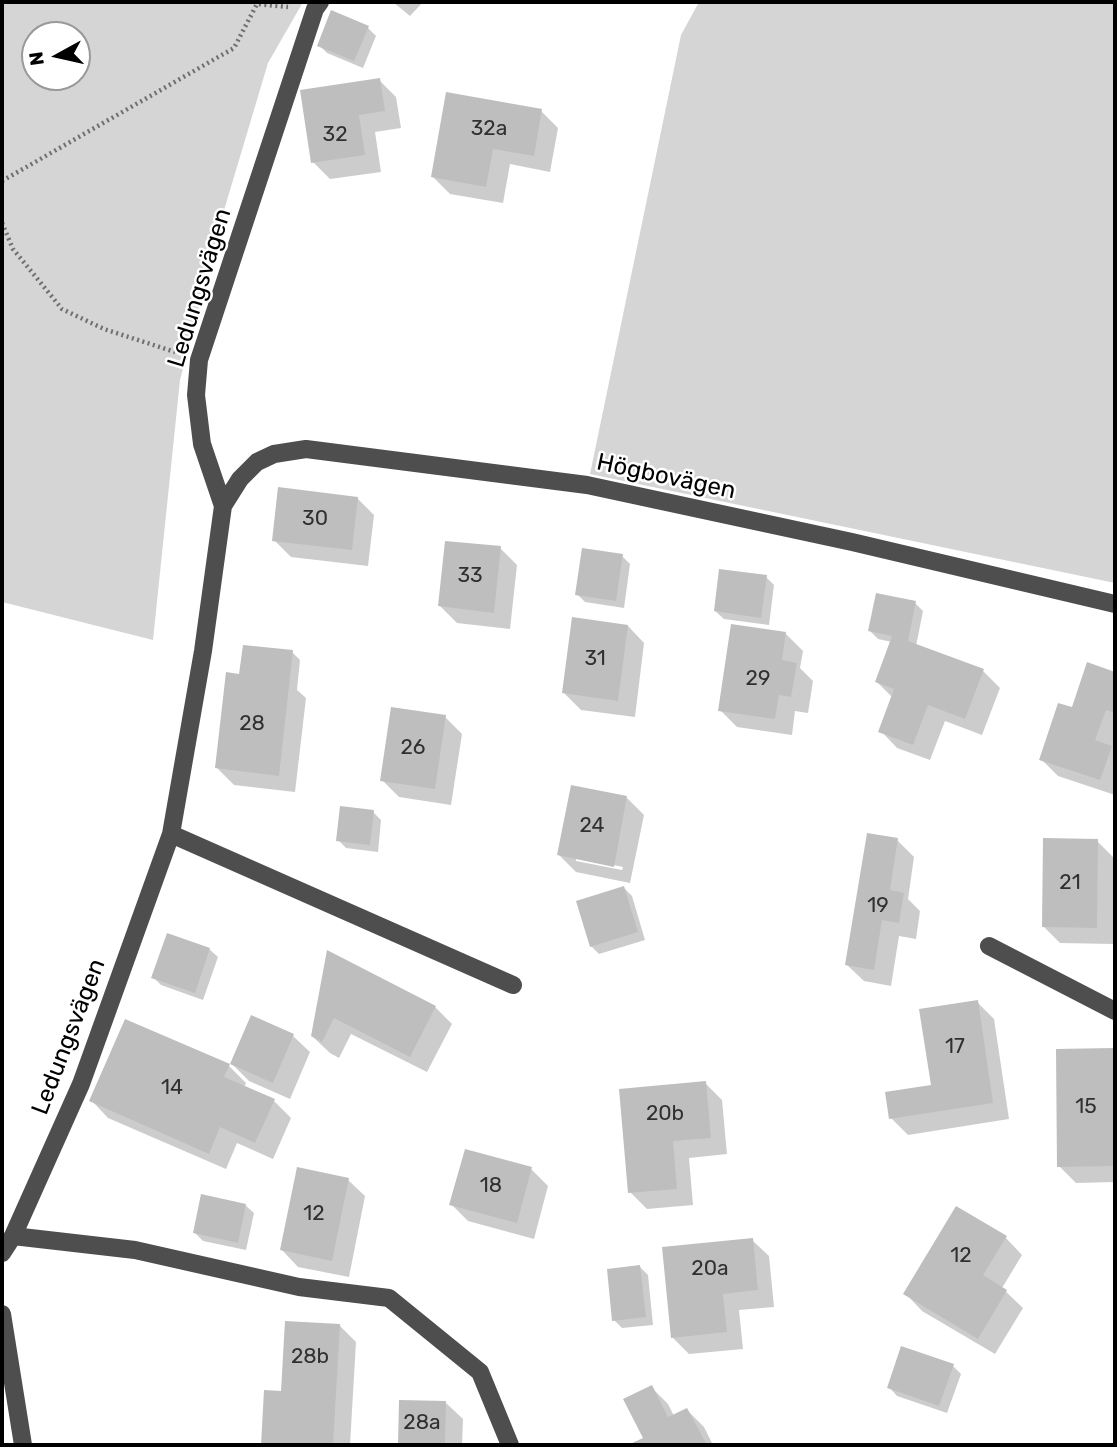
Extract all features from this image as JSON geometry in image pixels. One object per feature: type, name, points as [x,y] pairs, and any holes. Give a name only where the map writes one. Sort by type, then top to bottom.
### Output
[{"type":"street","name":"Ledungsvägen","points":[[2,1254],[13,1236],[81,1084],[171,834],[203,651],[223,506],[202,444],[196,395],[199,360],[312,4]]},
{"type":"street","name":"Högbovägen","points":[[223,506],[240,479],[257,462],[274,454],[306,449],[587,485],[852,542],[1115,604]]},
{"type":"street","points":[[171,834],[513,985]]},
{"type":"street","points":[[989,946],[1115,1011]]},
{"type":"street","points":[[13,1236],[135,1250],[299,1287],[389,1298],[480,1372],[510,1445]]},
{"type":"street","points":[[2,1314],[23,1445]]},
{"type":"path","points":[[2,181],[234,48],[257,4],[312,4]]},
{"type":"path","points":[[2,223],[13,249],[62,309],[104,328],[199,360]]},
{"type":"shaded area","points":[[2,2],[303,2],[268,63],[222,217],[180,380],[153,640],[2,602]]},
{"type":"shaded area","points":[[699,2],[1115,2],[1115,583],[590,474],[681,35]]},
{"type":"building","points":[[331,10],[369,26],[354,61],[317,46]]},
{"type":"building","points":[[380,78],[385,111],[359,115],[365,155],[311,163],[300,90]]},
{"type":"building","points":[[446,92],[542,109],[534,156],[493,149],[486,187],[431,177]]},
{"type":"building","points":[[278,487],[358,497],[352,550],[272,541]]},
{"type":"building","points":[[445,541],[501,546],[494,613],[438,606]]},
{"type":"building","points":[[582,548],[623,554],[616,601],[575,595]]},
{"type":"building","points":[[719,569],[767,575],[761,618],[714,611]]},
{"type":"building","points":[[876,593],[916,601],[908,641],[984,669],[965,719],[928,705],[913,745],[878,732],[894,689],[875,682],[892,636],[868,631]]},
{"type":"building","points":[[572,617],[628,625],[618,701],[562,693]]},
{"type":"building","points":[[731,624],[786,632],[782,660],[797,663],[791,697],[779,695],[775,719],[718,711]]},
{"type":"building","points":[[243,645],[293,650],[279,776],[215,768],[226,672],[239,674]]},
{"type":"building","points":[[1087,662],[1115,672],[1115,713],[1106,710],[1095,740],[1112,746],[1100,780],[1039,760],[1058,703],[1072,707]]},
{"type":"building","points":[[391,707],[446,715],[435,789],[380,781]]},
{"type":"building","points":[[571,785],[627,796],[614,867],[557,855]]},
{"type":"building","points":[[340,806],[374,810],[370,845],[336,841]]},
{"type":"building","points":[[867,833],[898,838],[890,890],[904,893],[899,923],[882,920],[874,970],[845,965]]},
{"type":"building","points":[[1043,838],[1098,839],[1097,928],[1042,927]]},
{"type":"building","points":[[624,886],[638,932],[590,947],[576,901]]},
{"type":"building","points":[[167,933],[210,948],[195,993],[151,978]]},
{"type":"building","points":[[327,950],[436,1006],[410,1057],[334,1018],[322,1042],[311,1036]]},
{"type":"building","points":[[978,1000],[993,1103],[889,1119],[885,1092],[931,1085],[919,1009]]},
{"type":"building","points":[[251,1015],[294,1034],[273,1083],[230,1064]]},
{"type":"building","points":[[125,1019],[230,1064],[224,1077],[275,1099],[255,1143],[220,1127],[209,1154],[89,1101]]},
{"type":"building","points":[[1115,1048],[1115,1166],[1057,1167],[1056,1049]]},
{"type":"building","points":[[706,1081],[711,1138],[673,1141],[677,1189],[628,1193],[619,1089]]},
{"type":"building","points":[[465,1149],[532,1167],[517,1223],[449,1205]]},
{"type":"building","points":[[297,1167],[349,1178],[332,1261],[280,1250]]},
{"type":"building","points":[[201,1194],[246,1204],[238,1243],[193,1233]]},
{"type":"building","points":[[956,1206],[1007,1236],[983,1275],[1007,1290],[978,1339],[903,1294]]},
{"type":"building","points":[[753,1238],[758,1290],[723,1294],[727,1332],[671,1338],[662,1247]]},
{"type":"building","points":[[640,1265],[646,1317],[612,1321],[607,1269]]},
{"type":"building","points":[[285,1321],[340,1324],[333,1445],[261,1445],[264,1390],[281,1391]]},
{"type":"building","points":[[901,1346],[954,1364],[939,1406],[887,1388]]},
{"type":"building","points":[[652,1385],[668,1417],[687,1408],[707,1445],[628,1445],[643,1438],[623,1399]]},
{"type":"building","points":[[399,1400],[446,1401],[445,1445],[398,1445]]}]
